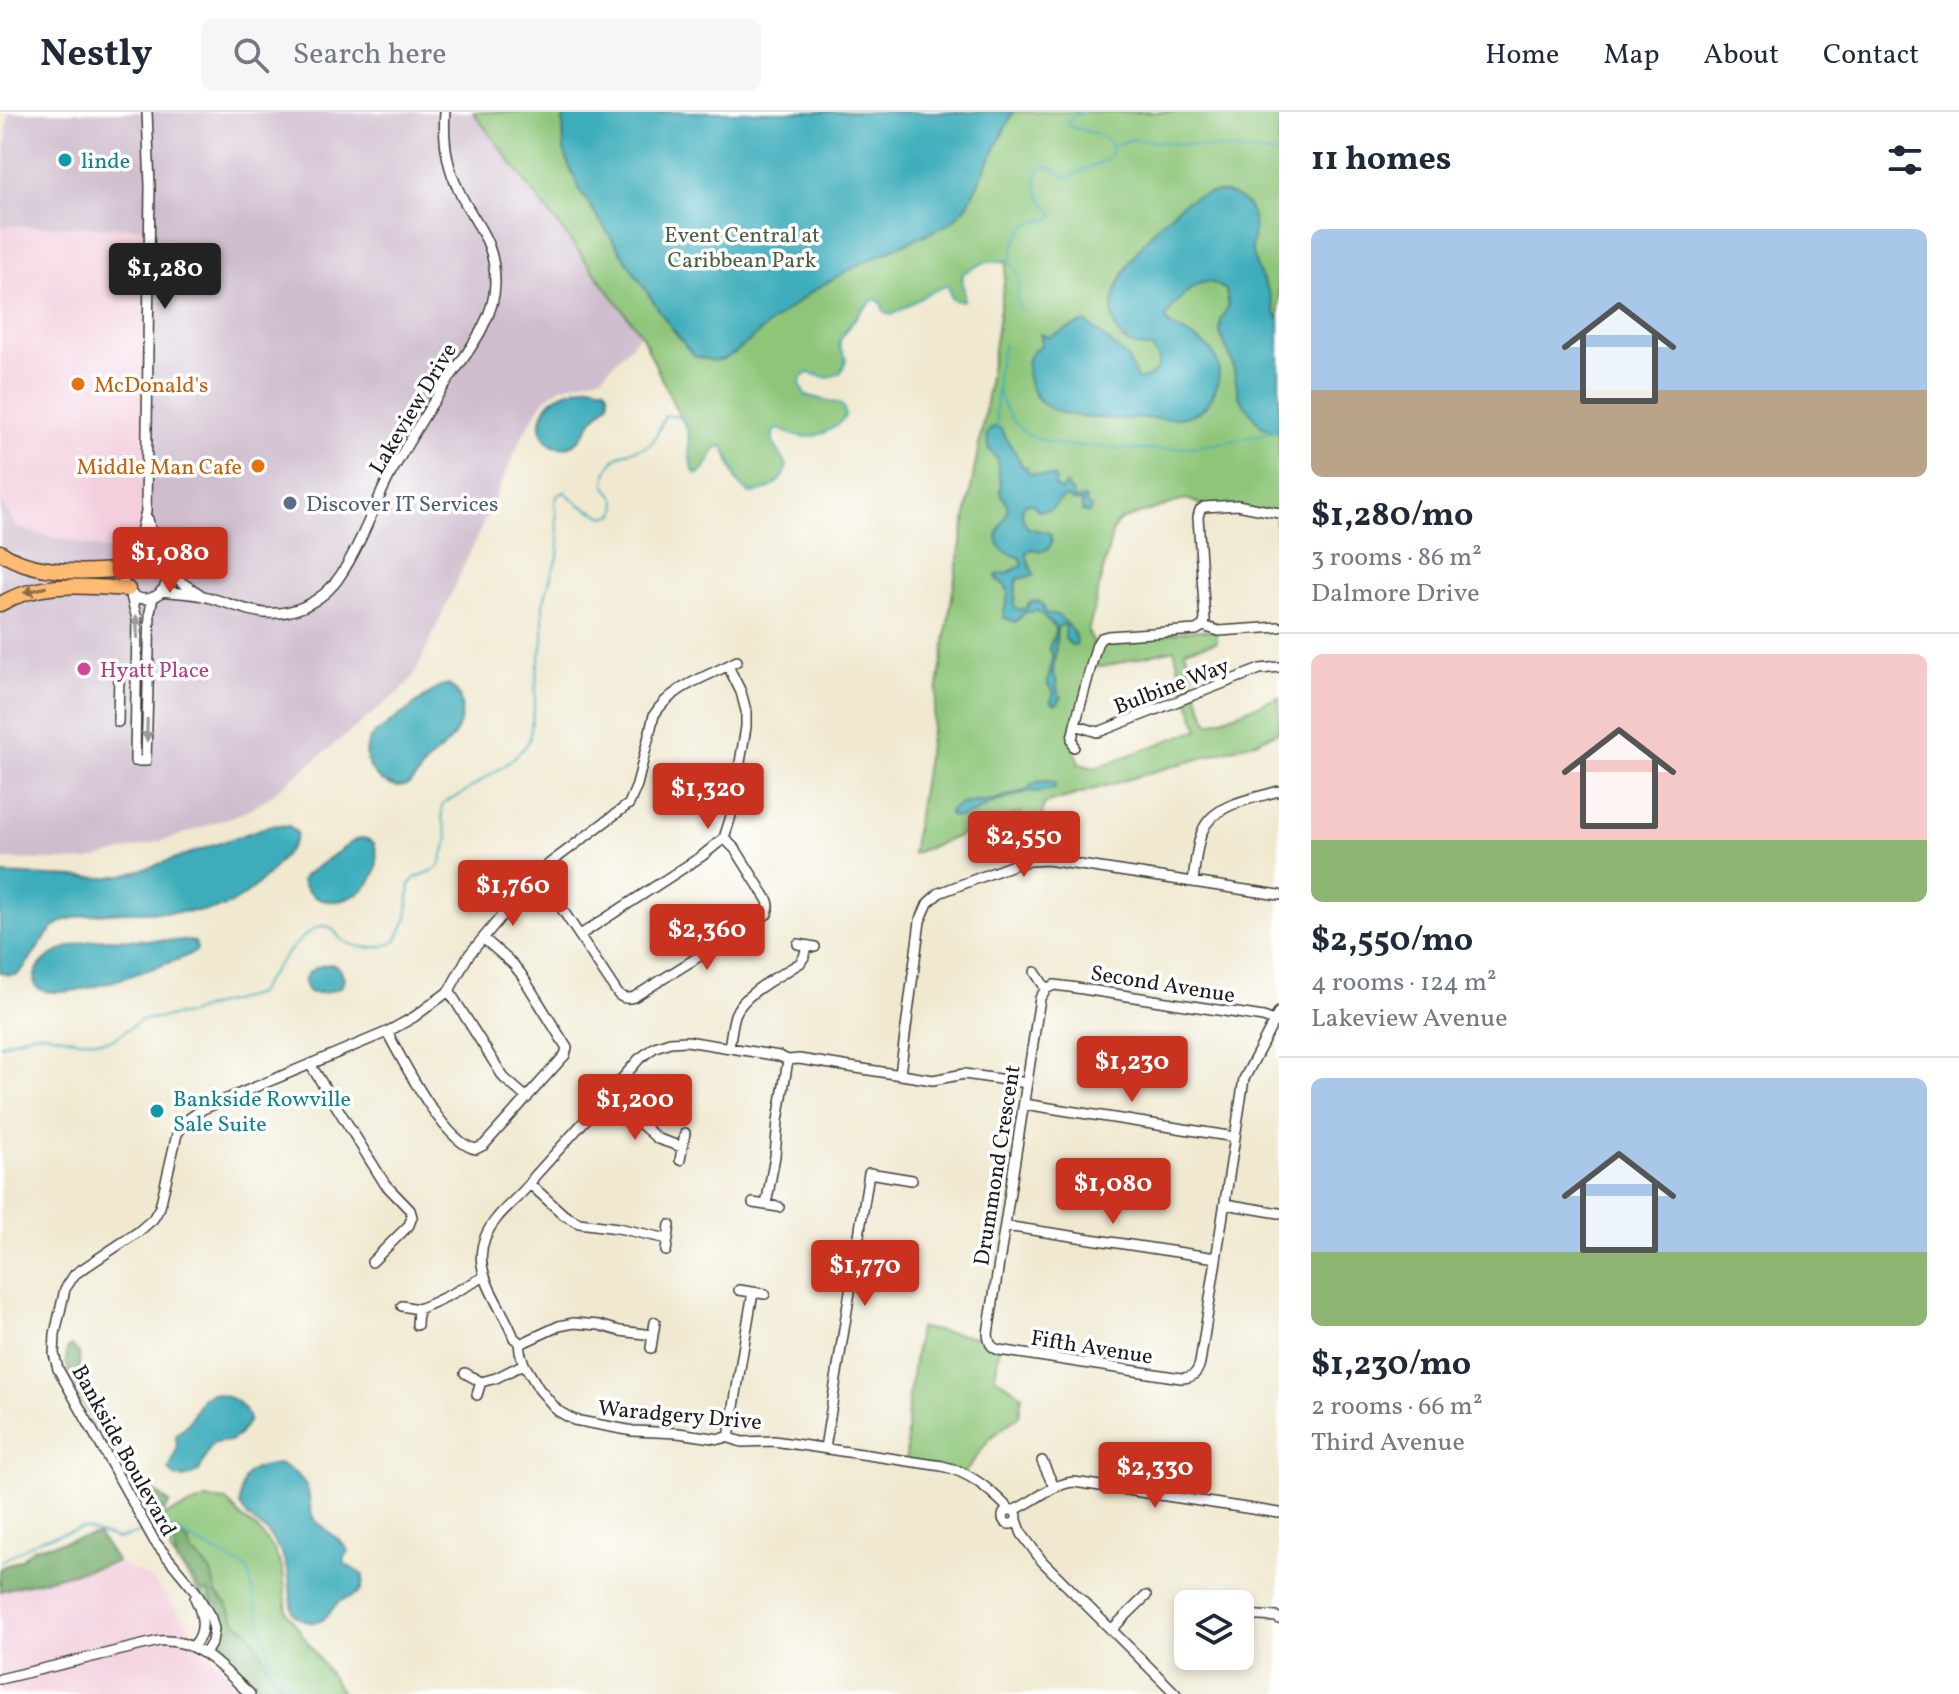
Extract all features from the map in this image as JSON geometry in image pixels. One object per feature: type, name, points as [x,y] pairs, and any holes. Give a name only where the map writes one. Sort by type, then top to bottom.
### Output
[{"type":"highway","points":[[0,552],[12,561],[37,568],[93,571],[130,563]]},
{"type":"highway","points":[[0,604],[19,594],[42,588],[67,586],[129,591]]},
{"type":"street","points":[[146,511],[124,579],[137,619],[135,761],[146,761],[150,612],[167,575],[160,562],[146,511],[150,186],[147,112]]},
{"type":"street","name":"Lakeview Drive","points":[[160,562],[181,582],[203,596],[250,611],[275,613],[305,606],[328,590],[343,572],[391,474],[486,321],[495,288],[492,258],[484,233],[455,181],[447,150],[445,112]]},
{"type":"street","points":[[1074,747],[1075,725],[1101,638],[1196,630],[1203,626],[1199,512],[1204,507],[1237,505],[1279,513]]},
{"type":"street","points":[[130,563],[146,555],[160,562]]},
{"type":"street","points":[[129,591],[141,598],[157,594]]},
{"type":"street","name":"Lakeview Drive","points":[[157,594],[203,596]]},
{"type":"street","points":[[1203,626],[1219,631],[1279,627]]},
{"type":"street","name":"Bankside Boulevard","points":[[205,1654],[212,1642],[214,1629],[211,1618],[196,1592],[155,1542],[58,1369],[54,1354],[55,1334],[65,1289],[75,1274],[153,1219],[160,1207],[177,1134],[187,1120],[203,1109],[387,1032],[449,991],[468,956],[531,881],[550,863],[629,804],[637,785],[654,715],[660,706],[678,690],[733,664],[746,711],[746,727],[731,816],[724,838]]},
{"type":"street","name":"Bulbine Way","points":[[1075,725],[1101,731],[1260,669],[1279,667]]},
{"type":"street","points":[[118,722],[119,674]]},
{"type":"street","points":[[136,704],[148,704]]},
{"type":"street","points":[[1193,882],[1200,838],[1210,819],[1225,808],[1279,791]]},
{"type":"street","points":[[531,881],[560,906],[618,994],[625,998],[634,997],[763,917],[769,911],[768,901],[736,850],[724,838],[702,856],[580,935]]},
{"type":"street","points":[[900,1074],[920,921],[926,907],[939,893],[1013,865],[1036,860],[1279,895]]},
{"type":"street","points":[[387,1032],[441,1122],[467,1147],[476,1149],[484,1145],[565,1055],[567,1048],[521,974],[483,938]]},
{"type":"street","points":[[729,1047],[735,1017],[741,1005],[749,996],[800,963],[807,946]]},
{"type":"street","points":[[1035,972],[1046,989]]},
{"type":"street","name":"Second Avenue","points":[[1046,989],[1054,985],[1263,1017],[1276,1016]]},
{"type":"street","name":"Drummond Crescent","points":[[993,1347],[988,1334],[1040,998],[1046,989]]},
{"type":"street","points":[[449,991],[504,1078],[527,1098]]},
{"type":"street","points":[[1005,1226],[1216,1258],[1244,1079],[1276,1016]]},
{"type":"street","points":[[402,1306],[418,1309],[441,1301],[484,1277],[482,1254],[490,1228],[587,1117],[609,1097],[639,1059],[660,1045],[680,1041],[729,1047],[781,1056],[788,1060],[799,1059],[937,1080],[969,1074],[1027,1083]]},
{"type":"street","points":[[766,1205],[788,1060]]},
{"type":"street","points":[[310,1064],[385,1184],[410,1210],[412,1217],[409,1225],[372,1262]]},
{"type":"street","points":[[609,1097],[652,1136],[682,1147]]},
{"type":"street","points":[[1024,1104],[1235,1137]]},
{"type":"street","points":[[680,1160],[685,1133]]},
{"type":"street","points":[[825,1448],[869,1173],[912,1180]]},
{"type":"street","points":[[530,1184],[564,1215],[579,1223],[668,1239]]},
{"type":"street","points":[[753,1203],[779,1207]]},
{"type":"street","points":[[1225,1204],[1279,1213]]},
{"type":"street","points":[[666,1251],[670,1225]]},
{"type":"street","name":"Fifth Avenue","points":[[993,1347],[1187,1378],[1197,1373],[1200,1363],[1216,1258]]},
{"type":"street","points":[[854,1268],[899,1275]]},
{"type":"street","name":"Waradgery Drive","points":[[484,1277],[514,1338],[520,1344],[524,1364],[548,1401],[574,1420],[633,1431],[738,1441],[774,1441],[956,1469],[974,1478],[1012,1516]]},
{"type":"street","points":[[739,1290],[765,1294]]},
{"type":"street","points":[[729,1438],[753,1293]]},
{"type":"street","points":[[417,1325],[418,1309]]},
{"type":"street","points":[[651,1348],[655,1322]]},
{"type":"street","points":[[520,1344],[559,1326],[574,1323],[653,1335]]},
{"type":"street","points":[[465,1373],[481,1382],[524,1364]]},
{"type":"street","points":[[477,1395],[481,1382]]},
{"type":"street","points":[[1042,1461],[1054,1487]]},
{"type":"street","points":[[1176,1694],[1042,1561],[1012,1516],[1054,1487],[1079,1482],[1279,1513]]},
{"type":"street","name":"Bankside Boulevard","points":[[187,1581],[202,1620],[201,1637],[193,1646]]},
{"type":"street","points":[[1111,1630],[1146,1596]]},
{"type":"street","points":[[1254,1616],[1278,1618],[1279,1604]]},
{"type":"street","points":[[0,1679],[159,1641],[175,1641],[193,1646],[205,1654],[250,1694]]},
{"type":"shaded area","points":[[8,112],[473,112],[641,334],[602,376],[561,387],[544,400],[525,431],[414,676],[402,690],[265,800],[242,813],[172,838],[86,861],[0,859],[0,500],[18,528],[135,557],[146,511],[149,228],[1,226]]},
{"type":"shaded area","points":[[1,226],[150,228],[146,511],[135,557],[17,528],[0,500]]},
{"type":"shaded area","points":[[117,1562],[153,1580],[192,1630],[191,1639],[250,1694],[0,1694],[0,1591]]},
{"type":"green space","name":"Event Central at Caribbean Park","points":[[473,112],[1279,112],[1279,567],[1278,513],[1207,507],[1187,499],[1123,519],[1113,530],[1088,632],[1096,646],[1098,642],[1196,630],[1216,631],[1217,642],[1185,650],[1209,724],[1279,697],[1279,731],[1256,742],[1044,804],[1036,860],[1027,861],[1021,812],[912,854],[1007,261],[985,262],[963,273],[963,301],[951,298],[948,285],[892,315],[885,313],[874,299],[859,313],[840,340],[846,360],[841,372],[829,378],[808,373],[801,378],[800,385],[805,395],[840,404],[845,417],[831,429],[815,436],[797,436],[779,429],[773,432],[773,442],[787,466],[778,482],[755,493],[749,493],[737,481],[724,447],[717,447],[704,469],[697,474],[694,472],[687,430],[641,334]],"holes":[[[1174,649],[1199,729],[1095,768],[1079,764],[1074,747],[1092,665],[1102,667]]]},
{"type":"green space","points":[[919,1328],[989,1339],[999,1350],[995,1377],[1022,1395],[1019,1416],[990,1438],[965,1473],[906,1461],[908,1403]]},
{"type":"green space","points":[[72,1346],[79,1353],[80,1372],[87,1387],[96,1396],[100,1412],[109,1422],[120,1452],[130,1463],[135,1477],[170,1503],[163,1513],[135,1496],[69,1375],[67,1349]]},
{"type":"green space","points":[[206,1499],[227,1501],[273,1549],[283,1569],[287,1612],[343,1694],[273,1694],[217,1644],[214,1613],[171,1553],[162,1516]]},
{"type":"green space","points":[[98,1534],[117,1562],[0,1591],[0,1568],[20,1560],[34,1548]]},
{"type":"green space","points":[[178,1534],[187,1540],[193,1555],[211,1572],[216,1593],[227,1604],[236,1622],[247,1630],[260,1648],[270,1671],[289,1694],[268,1694],[227,1658],[222,1649],[209,1591],[203,1592],[176,1562]]},
{"type":"water","points":[[567,112],[1013,112],[967,206],[951,223],[862,263],[814,290],[735,353],[714,361],[695,356],[688,349],[581,192],[564,150],[563,120]]},
{"type":"water","points":[[1218,192],[1240,199],[1253,216],[1253,257],[1279,320],[1279,432],[1261,426],[1239,397],[1232,361],[1220,333],[1221,320],[1228,306],[1226,290],[1209,282],[1189,290],[1166,317],[1170,325],[1209,348],[1215,356],[1219,377],[1203,409],[1179,418],[1105,419],[1073,416],[1046,406],[1034,394],[1027,373],[1031,353],[1042,343],[1040,334],[1049,337],[1087,323],[1127,357],[1137,379],[1144,379],[1154,372],[1159,361],[1153,349],[1128,343],[1114,325],[1113,306],[1118,286],[1143,243],[1159,225],[1189,200]]},
{"type":"water","points":[[590,385],[605,388],[609,402],[576,443],[561,448],[553,446],[542,432],[543,412],[560,395]]},
{"type":"water","points":[[993,427],[1000,428],[1027,471],[1054,477],[1058,489],[1066,485],[1074,499],[1084,498],[1091,508],[1089,513],[1082,511],[1082,502],[1067,497],[1051,509],[1038,511],[1033,504],[1027,503],[1022,510],[1028,528],[1050,533],[1052,543],[1048,549],[1027,552],[1034,575],[1016,582],[1015,608],[1021,610],[1030,602],[1039,601],[1046,614],[1058,615],[1065,622],[1076,641],[1076,645],[1071,645],[1065,639],[1065,626],[1057,628],[1053,674],[1061,697],[1055,704],[1051,701],[1054,692],[1048,685],[1048,679],[1053,658],[1049,647],[1055,627],[1038,611],[1026,612],[1015,622],[1003,617],[1008,591],[996,575],[1023,565],[1020,558],[1003,550],[998,541],[1007,503],[1000,493],[997,459],[988,448],[987,433]]},
{"type":"water","points":[[448,685],[459,695],[462,711],[452,739],[407,785],[394,786],[381,780],[371,769],[367,758],[371,737],[440,686]]},
{"type":"water","points":[[1037,782],[1055,783],[1054,789],[1030,791],[989,804],[963,817],[949,814],[960,804],[989,801],[1024,791]]},
{"type":"water","points":[[272,825],[289,826],[297,833],[295,841],[267,875],[232,903],[208,910],[106,913],[66,920],[52,929],[17,975],[0,972],[0,874],[105,878],[133,873]]},
{"type":"water","points":[[361,838],[374,843],[377,862],[373,878],[363,890],[350,898],[336,901],[321,900],[310,893],[302,881],[304,876]]},
{"type":"water","points":[[106,939],[191,941],[195,942],[197,949],[180,959],[105,984],[63,992],[35,986],[35,975],[48,958],[71,946]]},
{"type":"water","points":[[332,964],[340,969],[344,978],[342,986],[326,992],[308,992],[304,983],[308,974],[318,967]]},
{"type":"water","points":[[212,1393],[235,1401],[244,1409],[249,1420],[239,1435],[210,1447],[199,1471],[187,1477],[176,1477],[169,1470],[177,1449],[176,1435],[188,1424],[203,1397]]},
{"type":"water","points":[[278,1464],[302,1480],[308,1490],[313,1517],[346,1547],[349,1552],[344,1556],[345,1564],[363,1575],[360,1591],[340,1601],[319,1621],[305,1621],[293,1613],[288,1571],[282,1554],[267,1532],[249,1518],[240,1506],[242,1486],[248,1474]]},
{"type":"waterway","points":[[0,1045],[43,1033],[78,1040],[106,1041],[114,1039],[141,1020],[188,1014],[254,995],[289,951],[311,931],[321,927],[329,927],[342,940],[362,947],[383,946],[396,941],[407,918],[410,884],[440,865],[448,838],[442,806],[508,763],[529,741],[543,642],[543,604],[558,557],[555,502],[558,495],[565,492],[580,505],[605,517],[615,514],[616,502],[605,485],[608,468],[619,456],[649,445],[665,416],[676,416],[687,427],[691,464],[697,474],[721,445],[729,455],[739,481],[749,493],[773,486],[782,478],[787,466],[773,442],[772,432],[779,429],[797,436],[815,436],[831,429],[845,417],[840,404],[805,396],[800,384],[801,377],[808,373],[829,378],[841,372],[846,360],[840,342],[863,308],[875,299],[881,302],[885,313],[892,315],[930,292],[949,285],[951,298],[963,301],[963,273],[985,262],[1010,260],[1015,241],[1027,224],[1053,218],[1037,187],[1041,167],[1048,166],[1067,178],[1106,160],[1112,152],[1111,143],[1100,135],[1069,126],[1070,118],[1083,112]]},
{"type":"waterway","points":[[1114,146],[1132,139],[1279,155]]},
{"type":"waterway","points":[[1010,261],[1019,275],[1017,301],[1021,312]]},
{"type":"waterway","points":[[1004,345],[997,376],[999,395],[1015,423],[1040,440],[1105,448],[1164,449],[1208,445],[1279,430]]},
{"type":"waterway","points":[[997,385],[998,428]]},
{"type":"waterway","points":[[152,1529],[165,1526],[247,1568],[272,1667],[294,1694]]},
{"type":"waterway","points":[[0,1562],[41,1539],[83,1528],[117,1539],[146,1531]]},
{"type":"place","name":"linde","points":[[65,160]]},
{"type":"place","name":"McDonald's","points":[[78,384]]},
{"type":"place","name":"Middle Man Cafe","points":[[258,466]]},
{"type":"place","name":"Discover IT Services","points":[[290,503]]},
{"type":"place","name":"Hyatt Place","points":[[84,669]]},
{"type":"place","name":"Bankside Rowville Sale Suite","points":[[157,1111]]}]
